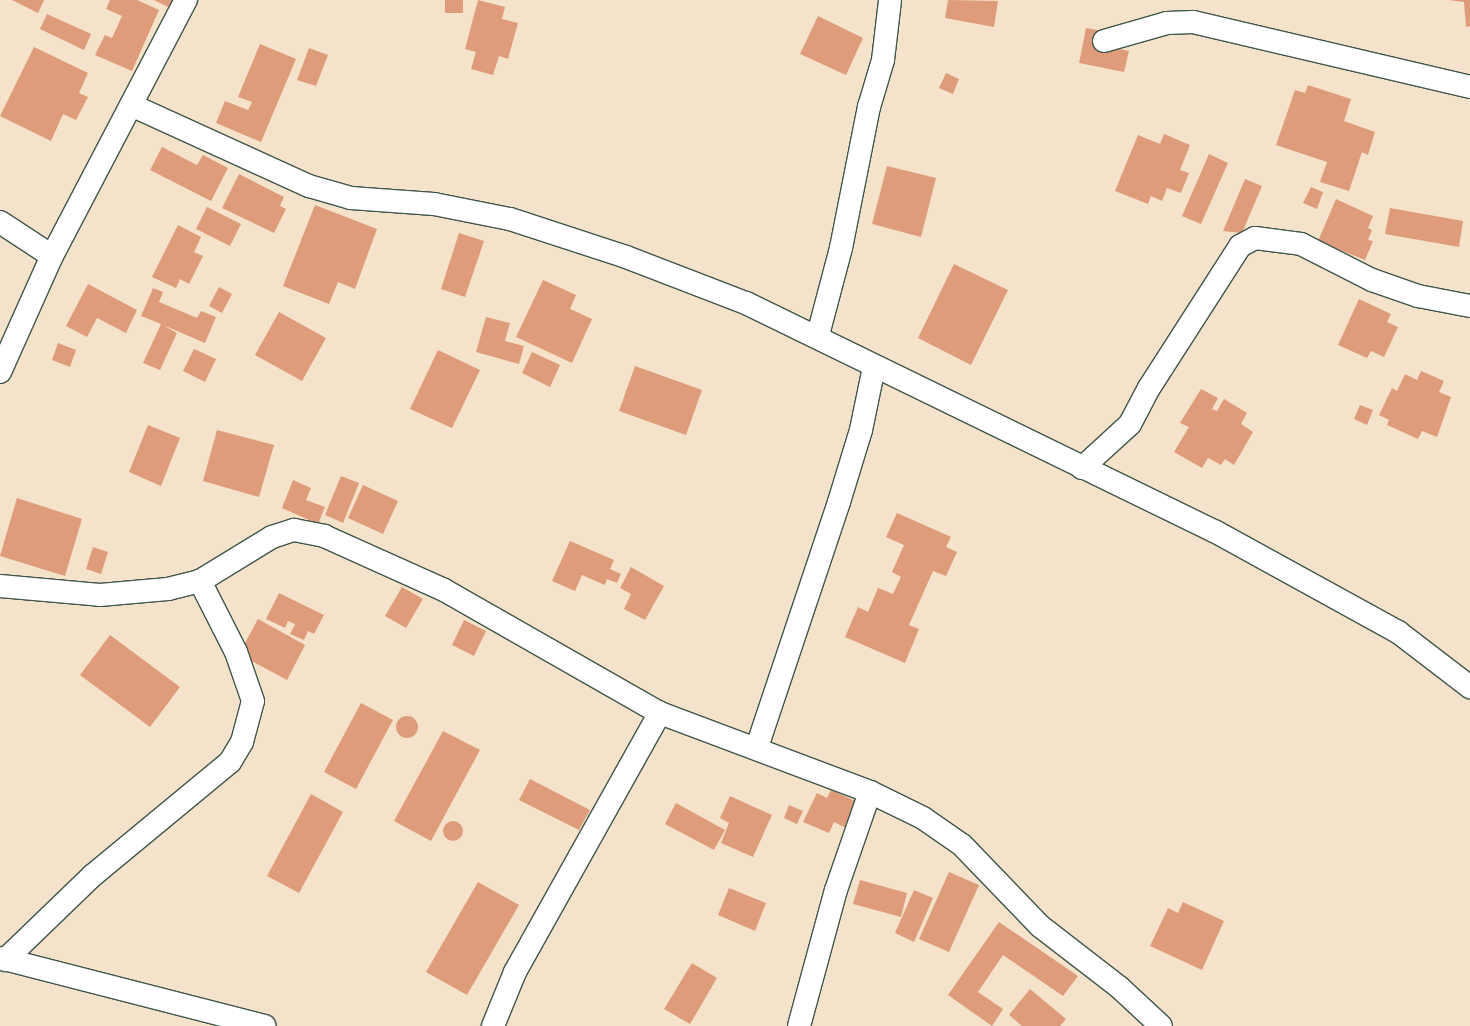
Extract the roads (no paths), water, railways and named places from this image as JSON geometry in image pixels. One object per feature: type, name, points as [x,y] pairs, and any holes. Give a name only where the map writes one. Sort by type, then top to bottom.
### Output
[{"type":"street","points":[[0,372],[52,256],[186,0]]},
{"type":"street","points":[[818,335],[841,248],[869,107],[883,60],[890,0]]},
{"type":"street","points":[[1104,41],[1168,23],[1192,22],[1470,87]]},
{"type":"street","points":[[131,105],[309,186],[351,198],[434,204],[510,219],[626,256],[818,335],[874,367],[1216,532],[1391,628],[1470,687]]},
{"type":"street","points":[[0,222],[52,256]]},
{"type":"street","points":[[1082,468],[1130,424],[1149,388],[1240,246],[1255,238],[1301,244],[1372,280],[1418,296],[1470,306]]},
{"type":"street","points":[[757,747],[840,502],[861,430],[874,367]]},
{"type":"street","points":[[0,586],[100,596],[168,589],[200,580],[272,537],[294,530],[324,536],[444,590],[660,713],[757,747],[870,792],[924,818],[962,846],[1040,926],[1119,987],[1161,1026]]},
{"type":"street","points":[[3,959],[92,876],[230,762],[242,742],[253,701],[236,652],[200,580]]},
{"type":"street","points":[[493,1026],[515,972],[660,713]]},
{"type":"street","points":[[799,1026],[836,890],[870,792]]},
{"type":"street","points":[[3,959],[264,1026]]}]
